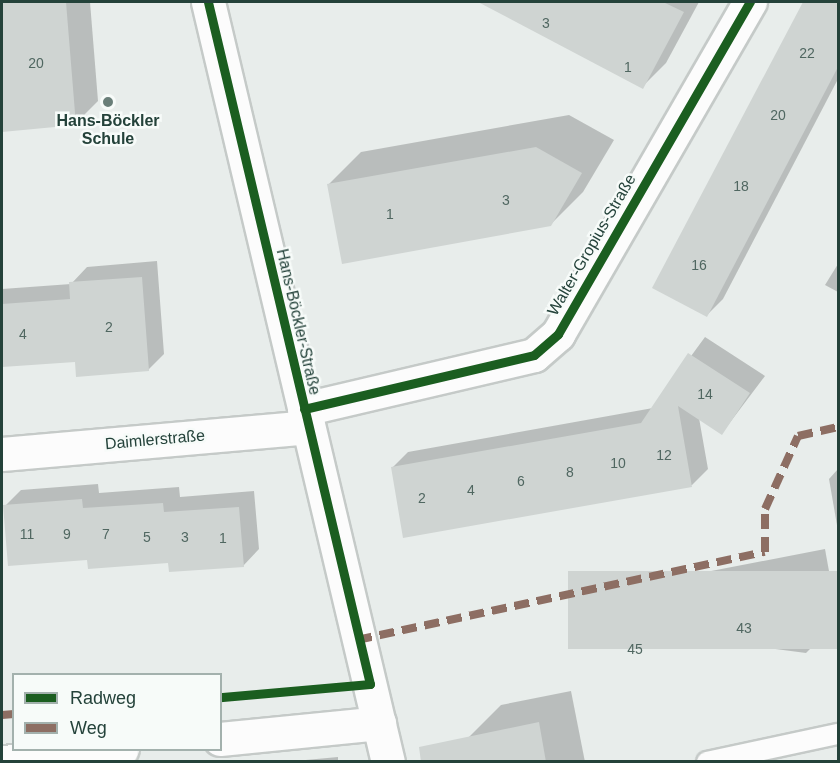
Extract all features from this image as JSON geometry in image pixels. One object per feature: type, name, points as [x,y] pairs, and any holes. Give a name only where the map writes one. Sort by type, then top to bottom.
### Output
[{"type":"street","name":"Hans-Böckler-Straße","points":[[208,2],[388,762]]},
{"type":"street","name":"Walter-Gropius-Straße","points":[[306,418],[534,355],[558,334],[750,2]]},
{"type":"street","name":"Daimlerstraße","points":[[2,454],[306,418]]},
{"type":"street","points":[[222,739],[379,723]]},
{"type":"street","points":[[4,762],[111,751]]},
{"type":"lane","points":[[707,762],[838,734]]},
{"type":"building","points":[[2,2],[66,2],[76,125],[2,132]]},
{"type":"building","points":[[478,2],[663,2],[684,12],[643,89]]},
{"type":"building","points":[[803,2],[838,2],[838,67],[707,317],[652,288]]},
{"type":"building","points":[[536,147],[582,173],[551,226],[342,264],[327,184]]},
{"type":"building","points":[[142,277],[149,371],[76,377],[75,362],[2,367],[2,304],[70,299],[69,282]]},
{"type":"building","points":[[688,353],[750,393],[722,435],[678,406],[692,487],[403,538],[391,467],[641,423]]},
{"type":"building","points":[[82,499],[83,508],[163,503],[164,512],[239,507],[244,567],[169,572],[168,563],[88,569],[87,560],[8,566],[3,505]]},
{"type":"building","points":[[568,571],[838,571],[838,649],[568,649]]},
{"type":"building","points":[[539,722],[546,762],[421,762],[419,747]]},
{"type":"marked path","points":[[357,640],[765,552],[765,509],[798,436],[838,427]]},
{"type":"marked path","points":[[2,715],[12,714]]},
{"type":"cycle path","points":[[208,2],[370,684],[222,697]]},
{"type":"cycle path","points":[[304,409],[534,355],[558,334],[750,2]]},
{"type":"place","name":"Hans-Böckler Schule","points":[[108,102]]}]
